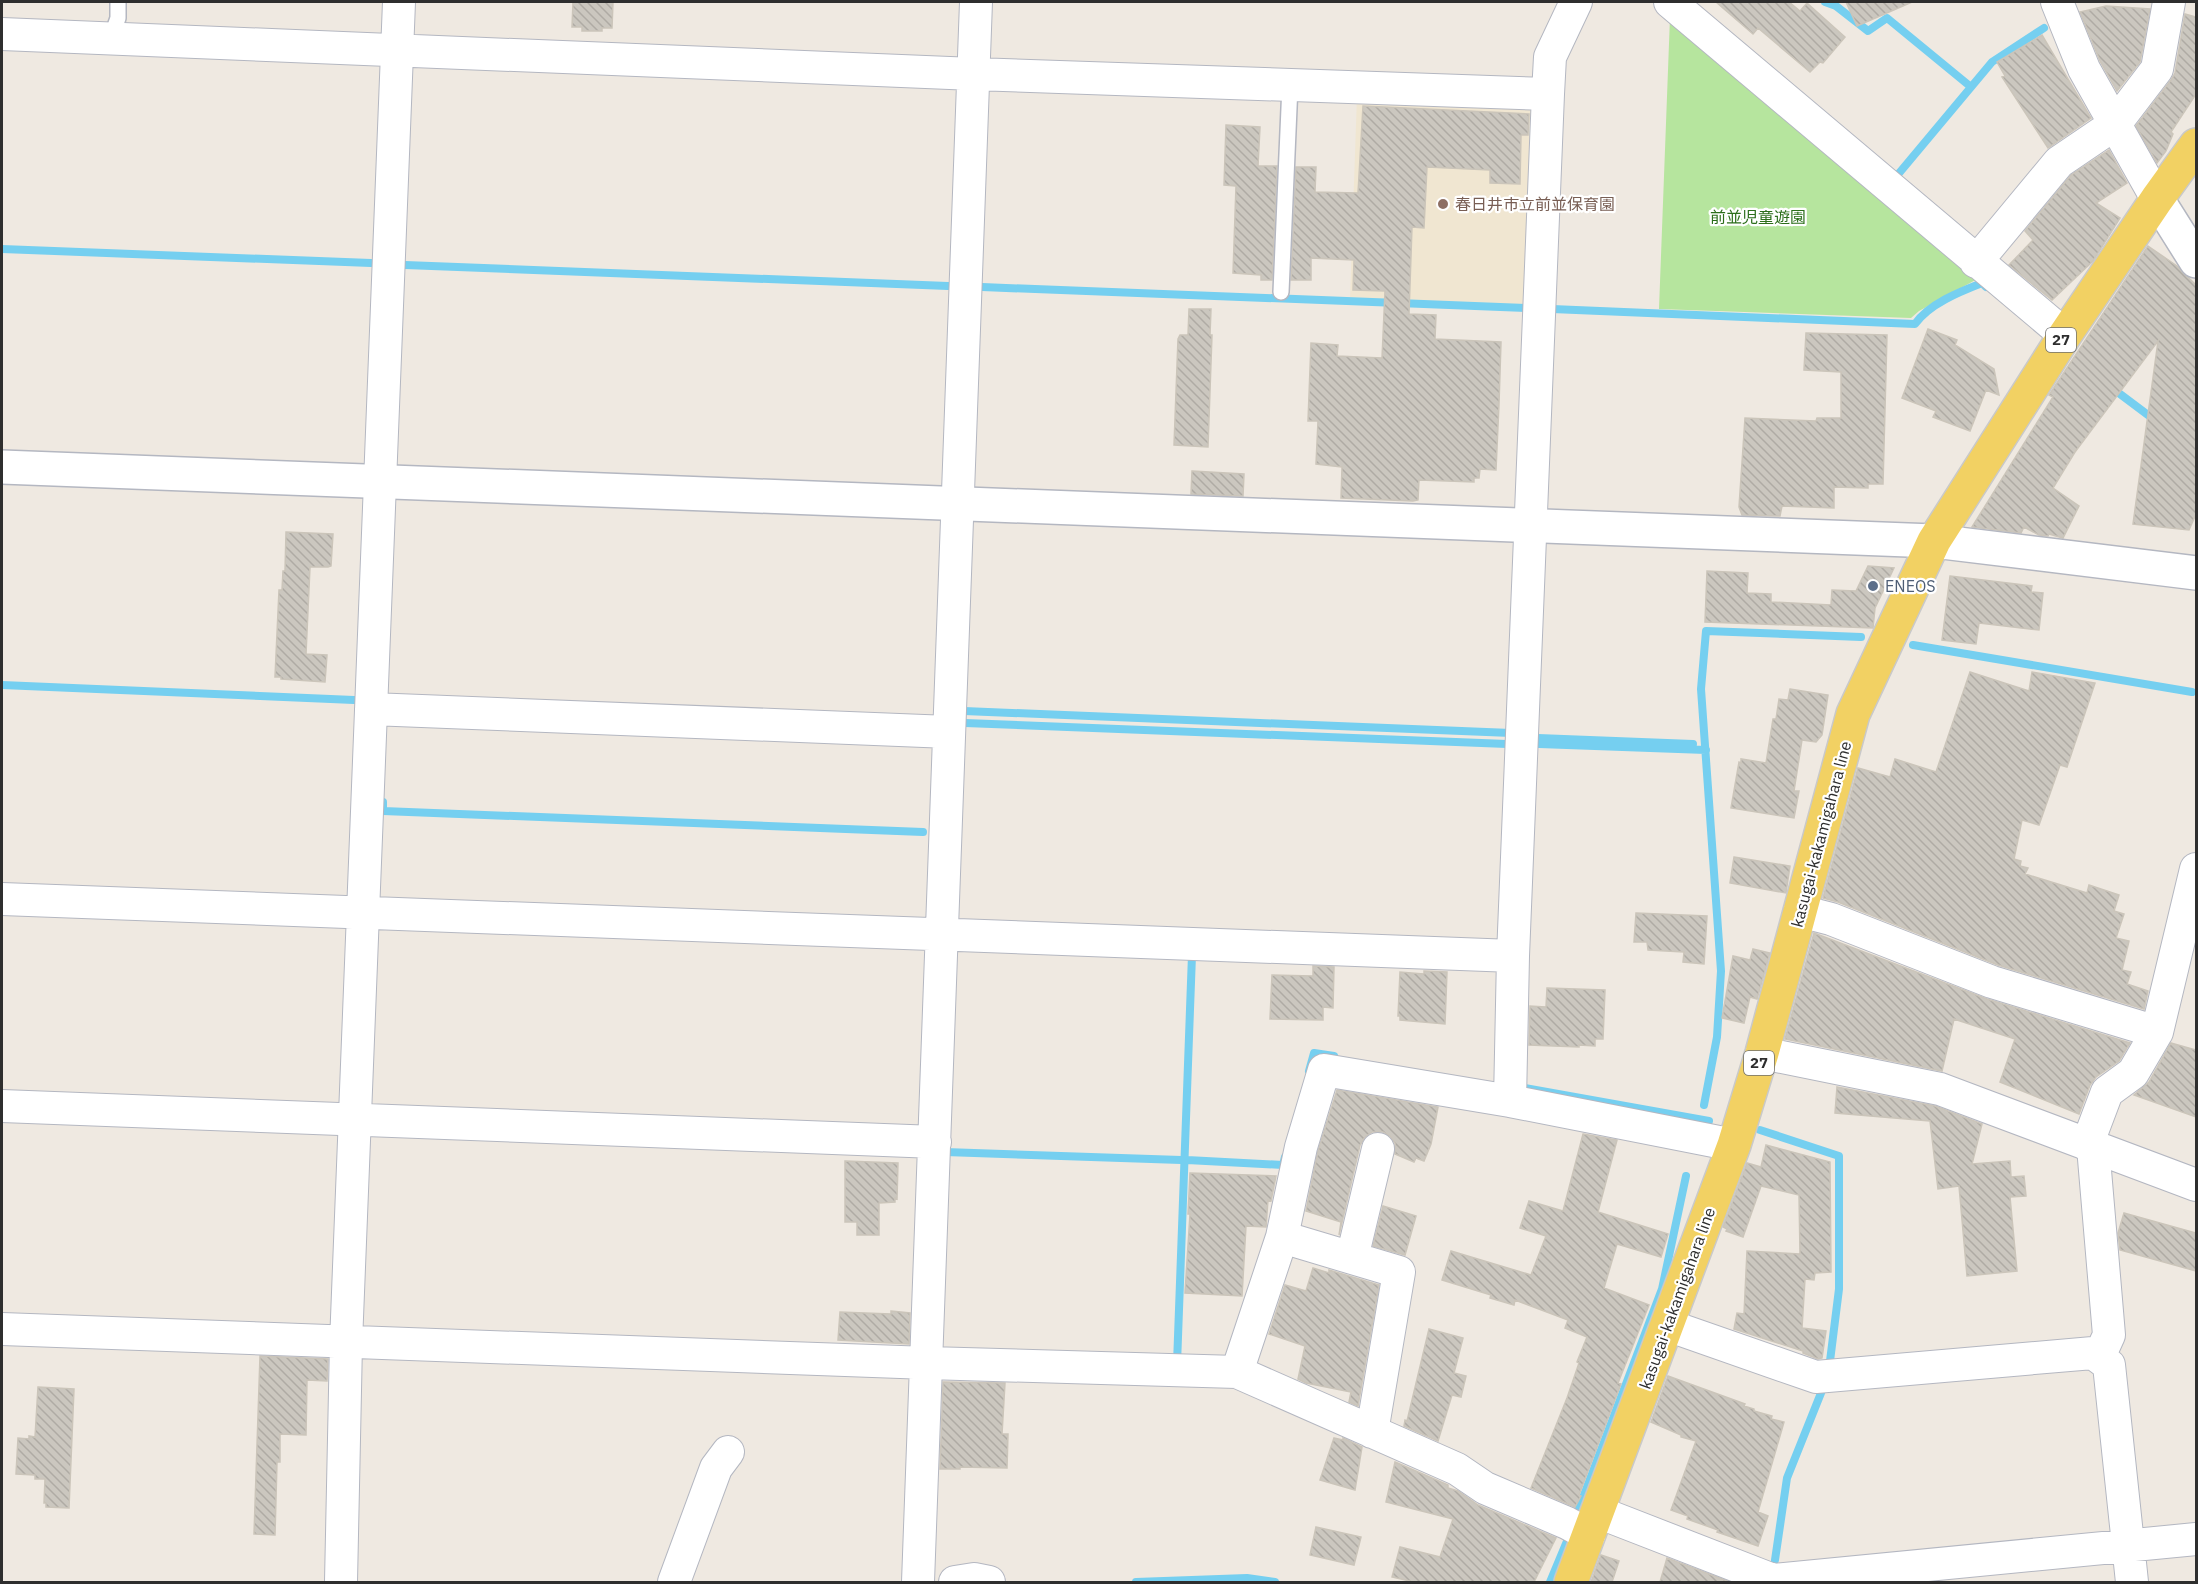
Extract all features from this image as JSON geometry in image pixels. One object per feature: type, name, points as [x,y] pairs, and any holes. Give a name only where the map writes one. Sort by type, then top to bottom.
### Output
[{"type":"main road","name":"kasugai-kakamigahara line","points":[[1571,1582],[1734,1145],[1762,1053],[1853,714],[1934,541],[2065,335],[2196,145]]},
{"type":"street","points":[[341,1582],[346,1343],[399,2]]},
{"type":"street","points":[[918,1582],[976,2]]},
{"type":"street","points":[[1510,1101],[1513,956],[1550,57],[1576,2]]},
{"type":"street","points":[[1670,2],[2065,335]]},
{"type":"street","points":[[2057,2],[2084,69],[2157,199],[2196,261]]},
{"type":"street","points":[[1976,262],[2059,162],[2115,124],[2157,69],[2169,2]]},
{"type":"street","points":[[2,34],[974,74],[1548,94]]},
{"type":"street","points":[[2,467],[1934,541],[2196,573]]},
{"type":"street","points":[[371,709],[949,732]]},
{"type":"street","points":[[2099,1356],[2109,1335],[2090,1146],[2107,1092],[2133,1073],[2157,1032],[2193,901],[2196,869]]},
{"type":"street","points":[[2,899],[1513,956]]},
{"type":"street","points":[[1800,911],[1831,919],[1992,982],[2157,1032]]},
{"type":"street","points":[[1762,1053],[1940,1089],[2196,1185]]},
{"type":"street","points":[[1237,1372],[1282,1237],[1301,1147],[1324,1070],[1510,1101],[1734,1145]]},
{"type":"street","points":[[2,1106],[935,1142]]},
{"type":"street","points":[[1352,1258],[1378,1149]]},
{"type":"street","points":[[1282,1237],[1399,1272],[1372,1432]]},
{"type":"street","points":[[1667,1325],[1816,1377],[2093,1353],[2099,1356],[2109,1365],[2132,1582]]},
{"type":"street","points":[[2,1329],[927,1364],[1237,1372],[1457,1469],[1485,1488],[1567,1523],[1594,1523],[1713,1570],[1773,1580],[1809,1579],[2196,1539]]},
{"type":"street","points":[[674,1582],[716,1468],[728,1452]]},
{"type":"street","points":[[955,1582],[974,1579],[989,1582]]},
{"type":"lane","points":[[111,38],[118,18],[118,2]]},
{"type":"lane","points":[[1281,292],[1290,85]]},
{"type":"shaded area","name":"春日井市立前並保育園","points":[[1357,96],[1526,103],[1536,110],[1529,305],[1350,299]]},
{"type":"green space","name":"前並児童遊園","points":[[1670,17],[1979,278],[1919,311],[1911,318],[1659,309]]},
{"type":"building","points":[[573,2],[613,2],[612,28],[602,28],[602,31],[582,31],[582,27],[572,27]]},
{"type":"building","points":[[1716,2],[1789,2],[1800,11],[1807,3],[1845,37],[1823,63],[1820,62],[1810,72],[1758,28],[1753,34]]},
{"type":"building","points":[[1846,2],[1912,2],[1857,26]]},
{"type":"building","points":[[2106,6],[2150,9],[2140,62],[2117,91],[2100,61],[2080,12]]},
{"type":"building","points":[[2185,14],[2196,17],[2196,94],[2171,132],[2173,134],[2166,151],[2157,163],[2136,126],[2175,73]]},
{"type":"building","points":[[2042,35],[2091,118],[2048,148],[2002,77],[2005,76],[1997,62]]},
{"type":"building","points":[[1363,106],[1529,114],[1528,135],[1521,135],[1520,184],[1490,183],[1490,170],[1427,167],[1424,228],[1412,227],[1409,314],[1436,315],[1435,339],[1501,342],[1499,404],[1496,470],[1480,469],[1479,478],[1474,478],[1474,482],[1419,480],[1418,500],[1413,501],[1341,498],[1342,467],[1316,464],[1318,421],[1308,421],[1311,343],[1338,345],[1337,356],[1382,358],[1385,291],[1353,290],[1354,260],[1311,258],[1311,280],[1291,280],[1296,167],[1316,167],[1315,192],[1358,193]]},
{"type":"building","points":[[1226,125],[1260,127],[1258,166],[1277,166],[1272,280],[1261,280],[1261,275],[1233,273],[1236,186],[1224,185]]},
{"type":"building","points":[[2109,150],[2127,183],[2096,203],[2120,218],[2093,261],[2052,300],[2009,265],[2033,240],[2025,231],[2071,175]]},
{"type":"building","points":[[2148,246],[2177,266],[2196,285],[2196,514],[2189,530],[2133,524],[2158,341],[2075,452],[2053,488],[2079,506],[2063,538],[2049,534],[2048,536],[2039,535],[2024,527],[2021,533],[1972,527],[2053,397],[2049,395]]},
{"type":"building","points":[[1189,309],[1211,309],[1208,447],[1174,445],[1178,339],[1180,335],[1188,335]]},
{"type":"building","points":[[1928,329],[1957,340],[1955,345],[1994,369],[1999,395],[1986,390],[1970,431],[1933,417],[1936,411],[1902,398]]},
{"type":"building","points":[[1806,333],[1887,335],[1883,484],[1868,484],[1868,488],[1834,487],[1834,508],[1782,506],[1780,516],[1742,515],[1739,507],[1745,418],[1816,421],[1817,418],[1841,418],[1841,372],[1804,370]]},
{"type":"building","points":[[1192,471],[1244,474],[1243,496],[1191,494]]},
{"type":"building","points":[[286,532],[333,534],[331,566],[310,567],[306,654],[327,655],[325,682],[275,677],[279,590],[282,590],[283,571],[285,571]]},
{"type":"building","points":[[1868,566],[1894,568],[1875,608],[1873,628],[1705,622],[1707,571],[1748,573],[1747,593],[1771,594],[1771,602],[1831,605],[1832,590],[1856,591]]},
{"type":"building","points":[[1950,576],[2032,586],[2031,592],[2043,593],[2039,630],[1979,623],[1976,644],[1942,640]]},
{"type":"building","points":[[1970,672],[2029,691],[2032,672],[2095,683],[2067,767],[2060,765],[2039,825],[2022,820],[2014,859],[2021,861],[2020,866],[2028,868],[2025,874],[2087,893],[2089,885],[2119,895],[2114,911],[2124,914],[2116,938],[2129,941],[2122,970],[2131,972],[2127,984],[2148,991],[2144,1009],[1998,965],[1823,898],[1858,768],[1890,777],[1895,759],[1936,772]]},
{"type":"building","points":[[1790,689],[1828,695],[1822,735],[1816,742],[1802,740],[1794,791],[1799,791],[1794,818],[1731,808],[1739,762],[1741,763],[1741,759],[1766,763],[1773,719],[1776,719],[1779,699],[1788,700]]},
{"type":"building","points":[[1734,857],[1790,866],[1786,893],[1730,883]]},
{"type":"building","points":[[1636,913],[1707,916],[1704,964],[1683,962],[1684,952],[1648,950],[1647,942],[1634,942]]},
{"type":"building","points":[[1814,933],[1987,999],[2130,1043],[2119,1061],[2096,1077],[2090,1085],[2079,1114],[2000,1082],[2015,1039],[1954,1019],[1942,1071],[1785,1039]]},
{"type":"building","points":[[1753,949],[1770,953],[1757,999],[1750,997],[1744,1023],[1722,1018],[1733,956],[1750,960]]},
{"type":"building","points":[[1313,966],[1334,967],[1333,1008],[1323,1007],[1323,1020],[1270,1019],[1272,975],[1313,976]]},
{"type":"building","points":[[1424,971],[1447,972],[1445,1024],[1400,1020],[1398,1016],[1400,972],[1424,974]]},
{"type":"building","points":[[1547,988],[1605,990],[1603,1039],[1595,1039],[1595,1046],[1529,1045],[1530,1006],[1546,1007]]},
{"type":"building","points":[[2171,1043],[2196,1050],[2196,1117],[2134,1095],[2149,1082]]},
{"type":"building","points":[[1837,1087],[1935,1106],[1982,1124],[1972,1164],[2010,1161],[2011,1177],[2024,1176],[2026,1196],[2010,1197],[2017,1271],[1967,1276],[1959,1186],[1938,1189],[1930,1121],[1835,1113]]},
{"type":"building","points":[[1337,1090],[1438,1107],[1431,1144],[1424,1161],[1416,1158],[1414,1162],[1395,1154],[1395,1143],[1383,1132],[1372,1132],[1365,1137],[1360,1145],[1339,1235],[1341,1222],[1306,1211],[1318,1151]]},
{"type":"building","points":[[1583,1134],[1617,1140],[1598,1212],[1668,1234],[1661,1257],[1617,1244],[1604,1288],[1649,1305],[1618,1383],[1621,1384],[1575,1507],[1531,1488],[1567,1398],[1587,1337],[1565,1328],[1568,1320],[1515,1300],[1514,1305],[1490,1298],[1491,1295],[1442,1280],[1451,1251],[1531,1275],[1546,1236],[1520,1228],[1529,1201],[1563,1211]]},
{"type":"building","points":[[1766,1145],[1830,1162],[1831,1272],[1815,1273],[1814,1280],[1805,1279],[1802,1328],[1826,1331],[1822,1358],[1818,1359],[1803,1351],[1734,1329],[1737,1313],[1744,1314],[1747,1251],[1800,1254],[1799,1195],[1761,1186],[1743,1237],[1726,1231],[1727,1229],[1723,1227],[1747,1163],[1761,1167]]},
{"type":"building","points":[[845,1161],[898,1163],[897,1199],[895,1198],[895,1202],[879,1203],[879,1235],[857,1235],[857,1222],[845,1222]]},
{"type":"building","points":[[1190,1173],[1276,1176],[1271,1201],[1268,1200],[1266,1227],[1246,1226],[1242,1296],[1185,1293]]},
{"type":"building","points":[[1383,1206],[1416,1216],[1405,1255],[1373,1246]]},
{"type":"building","points":[[2124,1213],[2196,1233],[2196,1271],[2120,1250],[2118,1233]]},
{"type":"building","points":[[1313,1268],[1329,1273],[1329,1270],[1379,1285],[1358,1406],[1349,1402],[1351,1392],[1306,1383],[1298,1379],[1305,1346],[1269,1334],[1285,1285],[1306,1291]]},
{"type":"building","points":[[891,1311],[910,1313],[909,1344],[838,1340],[840,1312],[891,1314]]},
{"type":"building","points":[[1429,1329],[1463,1338],[1454,1373],[1466,1376],[1461,1397],[1452,1395],[1438,1441],[1404,1426]]},
{"type":"building","points":[[260,1356],[328,1359],[327,1381],[307,1380],[306,1435],[280,1434],[275,1535],[254,1534]]},
{"type":"building","points":[[1668,1376],[1745,1404],[1744,1406],[1754,1411],[1772,1416],[1771,1419],[1784,1422],[1758,1512],[1768,1516],[1758,1546],[1717,1532],[1718,1530],[1687,1519],[1688,1516],[1671,1510],[1696,1441],[1681,1437],[1651,1422]]},
{"type":"building","points":[[943,1382],[1005,1383],[1002,1434],[1008,1434],[1007,1468],[940,1469]]},
{"type":"building","points":[[38,1387],[74,1389],[69,1508],[46,1507],[44,1503],[45,1479],[35,1479],[35,1475],[16,1474],[18,1438],[35,1437]]},
{"type":"building","points":[[1334,1438],[1343,1440],[1343,1438],[1362,1447],[1355,1490],[1320,1480]]},
{"type":"building","points":[[1395,1462],[1448,1485],[1448,1488],[1458,1491],[1478,1505],[1556,1538],[1534,1582],[1414,1582],[1392,1577],[1400,1547],[1440,1557],[1453,1519],[1386,1502]]},
{"type":"building","points":[[1316,1527],[1361,1537],[1354,1565],[1310,1555]]},
{"type":"building","points":[[1601,1555],[1619,1561],[1612,1582],[1591,1582]]},
{"type":"building","points":[[1667,1558],[1730,1582],[1660,1582]]},
{"type":"waterway","points":[[1825,2],[1836,6],[1868,31],[1887,18],[1971,87]]},
{"type":"waterway","points":[[1898,181],[1895,178],[1992,62],[2044,28]]},
{"type":"waterway","points":[[2,249],[371,263]]},
{"type":"waterway","points":[[405,265],[948,286]]},
{"type":"waterway","points":[[1552,309],[1915,324],[1928,310],[1945,299],[1982,283],[1986,287]]},
{"type":"waterway","points":[[982,287],[1528,308]]},
{"type":"waterway","points":[[2112,388],[2156,421]]},
{"type":"waterway","points":[[1704,1105],[1717,1037],[1721,971],[1701,689],[1706,631],[1861,637]]},
{"type":"waterway","points":[[1913,645],[2192,692]]},
{"type":"waterway","points":[[2,685],[354,700]]},
{"type":"waterway","points":[[964,711],[1511,733],[1511,736]]},
{"type":"waterway","points":[[965,723],[1507,744]]},
{"type":"waterway","points":[[1538,738],[1693,744]]},
{"type":"waterway","points":[[1539,744],[1706,750]]},
{"type":"waterway","points":[[383,802],[383,811],[923,832]]},
{"type":"waterway","points":[[1177,1364],[1192,955]]},
{"type":"waterway","points":[[1309,1071],[1314,1053],[1334,1056]]},
{"type":"waterway","points":[[1520,1087],[1709,1121]]},
{"type":"waterway","points":[[1760,1130],[1839,1156],[1839,1289],[1829,1369]]},
{"type":"waterway","points":[[945,1152],[1181,1160]]},
{"type":"waterway","points":[[1187,1160],[1283,1165],[1285,1157]]},
{"type":"waterway","points":[[1575,1519],[1662,1289],[1686,1176]]},
{"type":"waterway","points":[[1775,1560],[1787,1478],[1825,1383]]},
{"type":"waterway","points":[[1550,1582],[1570,1534]]},
{"type":"waterway","points":[[1136,1582],[1247,1578],[1275,1582]]},
{"type":"place","name":"春日井市立前並保育園","points":[[1443,204]]},
{"type":"place","name":"ENEOS","points":[[1873,586]]}]
